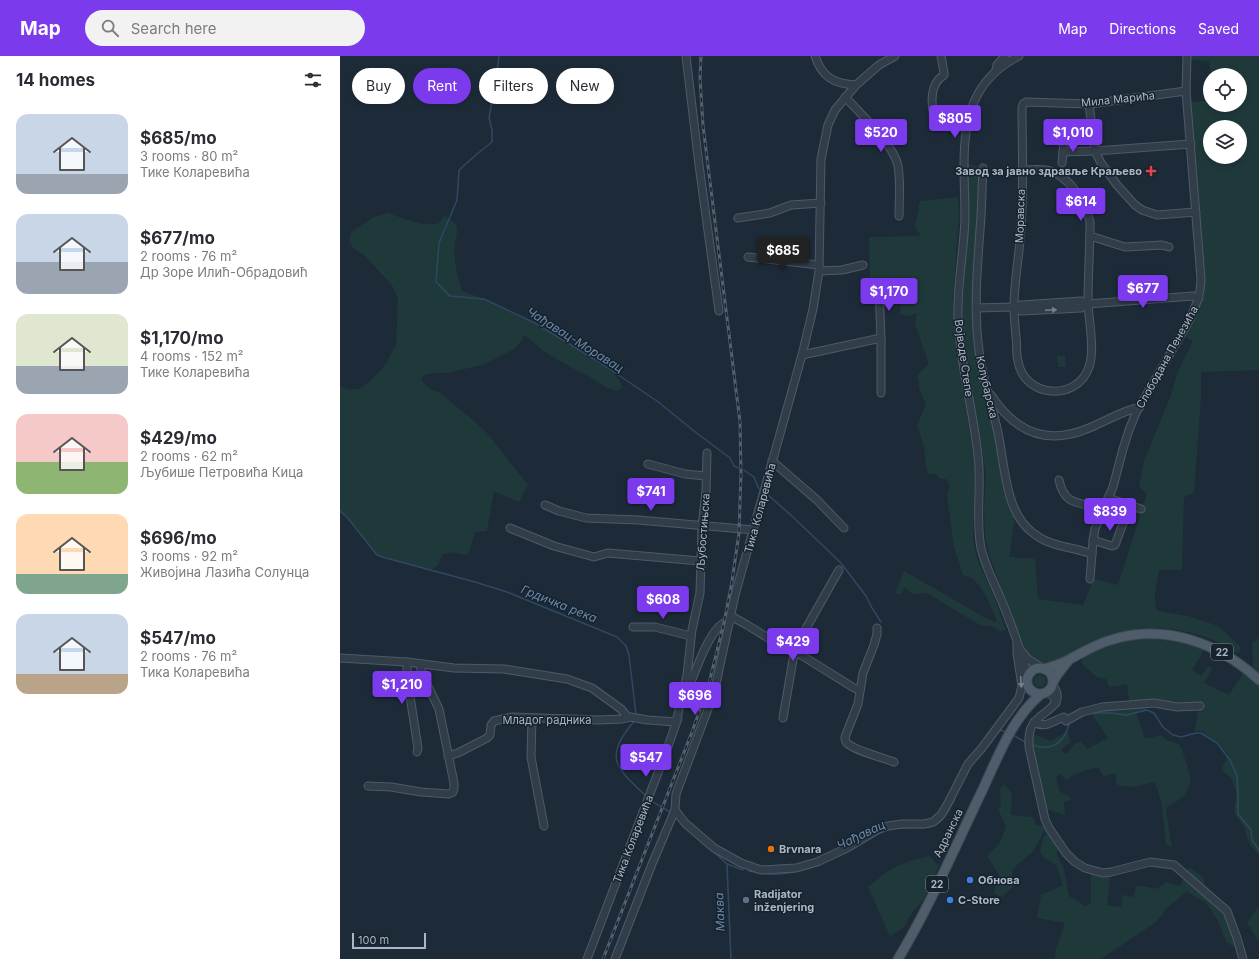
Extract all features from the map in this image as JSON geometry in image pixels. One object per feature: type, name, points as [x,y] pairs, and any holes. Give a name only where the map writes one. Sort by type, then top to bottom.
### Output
[{"type":"main road","name":"Адранска","points":[[1043,668],[1069,660],[1098,645],[1119,638],[1145,634],[1172,635],[1194,640],[1218,650],[1259,680]]},
{"type":"main road","name":"Адранска","points":[[1020,717],[1049,688],[1069,660]]},
{"type":"main road","name":"22","points":[[1028,681],[1032,671],[1037,668],[1043,668]]},
{"type":"main road","points":[[1028,681],[1032,691],[1037,693],[1049,688],[1051,674],[1043,668]]},
{"type":"main road","name":"Адранска","points":[[898,959],[929,902],[1020,717],[1026,701],[1028,681]]},
{"type":"street","points":[[686,56],[698,165],[719,311]]},
{"type":"street","points":[[815,56],[820,69],[829,78],[846,85],[856,85]]},
{"type":"street","name":"Тика Коларевића","points":[[587,959],[706,644],[718,628],[730,619],[735,595],[802,355],[813,310],[819,268],[821,159],[825,136],[832,116],[845,97],[879,65],[894,56]]},
{"type":"street","points":[[934,117],[932,105],[933,93],[938,79],[944,73],[941,56]]},
{"type":"street","points":[[996,71],[997,64],[1005,56]]},
{"type":"street","name":"Војводе Степе","points":[[1019,56],[996,71],[984,84],[977,95],[965,134],[964,226],[958,291],[958,319],[962,358],[978,457],[980,477],[979,523],[981,546],[988,570],[1019,646],[1028,681]]},
{"type":"street","name":"Слободана Пенезића","points":[[1090,579],[1095,529],[1113,487],[1123,448],[1131,425],[1190,319],[1199,298],[1201,279],[1186,91],[1186,56]]},
{"type":"street","name":"Мила Марића","points":[[1026,102],[1089,104],[1186,91]]},
{"type":"street","points":[[845,97],[883,138],[896,159],[898,173],[899,216]]},
{"type":"street","name":"Моравска","points":[[1022,170],[1046,170],[1060,176],[1068,182],[1080,197],[1088,213],[1090,222],[1088,304],[1091,354],[1090,365],[1084,377],[1075,385],[1063,391],[1052,392],[1042,390],[1033,385],[1020,369],[1018,362],[1014,307],[1021,225],[1022,108],[1023,104],[1026,102]]},
{"type":"street","points":[[1089,104],[1095,151],[1101,163],[1117,185],[1135,205],[1142,210],[1157,215],[1196,212]]},
{"type":"street","points":[[1062,163],[1064,142]]},
{"type":"street","points":[[1063,152],[1191,144]]},
{"type":"street","name":"Колубарска","points":[[982,168],[981,216],[976,277],[976,308],[979,350],[987,390],[998,432],[1009,494],[1014,510],[1032,533],[1046,542],[1063,548],[1079,549],[1092,554]]},
{"type":"street","points":[[738,218],[770,213],[791,205],[821,203]]},
{"type":"street","points":[[1090,236],[1125,247],[1162,245],[1169,248]]},
{"type":"street","points":[[748,257],[842,270],[863,265]]},
{"type":"street","points":[[878,287],[881,338],[881,393]]},
{"type":"street","points":[[976,308],[1014,307],[1022,311],[1081,308],[1088,304],[1193,296],[1199,298]]},
{"type":"street","points":[[802,355],[881,338]]},
{"type":"street","points":[[987,390],[997,405],[1023,428],[1036,433],[1055,436],[1087,429],[1131,409],[1140,407]]},
{"type":"street","name":"Љубостињска","points":[[676,722],[687,675],[695,609],[700,593],[700,560],[706,492],[707,453]]},
{"type":"street","points":[[772,461],[817,500],[844,528]]},
{"type":"street","points":[[648,464],[684,474],[706,476]]},
{"type":"street","points":[[1060,480],[1063,493],[1071,500],[1103,509]]},
{"type":"street","points":[[1108,498],[1141,509]]},
{"type":"street","points":[[545,505],[558,511],[586,518],[638,520],[754,530]]},
{"type":"street","points":[[1093,540],[1112,546],[1115,545],[1124,521]]},
{"type":"street","points":[[510,528],[554,546],[594,557],[608,553],[700,560]]},
{"type":"street","points":[[784,718],[794,652],[839,570]]},
{"type":"street","points":[[615,959],[652,864],[675,811],[676,794],[714,693],[730,619],[742,621],[788,650],[801,655],[854,688],[860,690]]},
{"type":"street","points":[[633,627],[655,627],[691,636]]},
{"type":"street","points":[[877,628],[877,634],[863,673],[858,704],[845,737],[846,742],[850,745],[894,762]]},
{"type":"street","points":[[675,811],[685,823],[714,848],[740,863],[761,870],[796,868],[817,862],[847,848],[877,830],[888,826],[902,824],[924,824],[932,822],[941,815],[945,809],[968,764],[982,748],[1019,698],[1022,683],[1017,653],[1019,646]]},
{"type":"street","name":"Војводе Степе","points":[[1019,646],[1028,658],[1043,668]]},
{"type":"street","points":[[340,658],[407,662],[454,668],[504,669],[567,679],[592,688],[621,709],[626,715],[633,718]]},
{"type":"street","points":[[407,662],[407,677],[418,748],[417,752]]},
{"type":"street","points":[[368,786],[439,794],[452,794],[454,783],[439,709],[422,674],[420,664]]},
{"type":"street","points":[[1049,688],[1058,696],[1056,703],[1034,722],[1029,732],[1029,747],[1045,820],[1066,853],[1075,862],[1085,868],[1104,873],[1150,862],[1174,864],[1227,911],[1238,938],[1242,959]]},
{"type":"street","points":[[1034,722],[1039,725],[1046,725],[1064,717],[1064,720],[1066,721],[1082,712],[1092,709],[1130,705],[1154,703],[1177,707],[1200,706]]},
{"type":"street","name":"Младог радника","points":[[448,756],[458,753],[487,738],[490,735],[491,725],[494,721],[507,718],[599,720],[633,718],[676,722]]},
{"type":"street","points":[[532,718],[531,757],[544,826]]},
{"type":"green space","points":[[1185,56],[1259,56],[1259,370],[1201,372],[1201,396],[1194,493],[1187,495],[1184,498],[1182,570],[1159,570],[1155,602],[1158,611],[1188,616],[1218,626],[1240,646],[1240,649],[1239,652],[1236,653],[1225,645],[1211,639],[1180,630],[1148,628],[1120,634],[1044,667],[1028,656],[989,554],[985,535],[984,508],[986,472],[962,323],[968,225],[968,164],[982,168],[976,277],[971,308],[1014,510],[1014,522],[1009,557],[1035,559],[1038,599],[1083,605],[1094,579],[1118,585],[1147,494],[1139,487],[1144,461],[1171,395],[1177,373],[1193,341],[1180,333],[1198,291],[1185,103],[1203,101],[1203,112],[1247,112],[1247,68],[1210,68],[1209,61],[1185,59]]},
{"type":"green space","points":[[958,197],[959,216],[953,298],[955,334],[975,468],[973,538],[979,564],[994,596],[1006,630],[1001,632],[990,625],[986,626],[978,624],[927,593],[912,593],[905,587],[901,594],[895,593],[904,571],[982,616],[994,622],[997,621],[987,598],[980,587],[971,577],[963,575],[954,547],[947,495],[950,485],[946,479],[940,479],[936,474],[928,474],[927,471],[924,447],[917,427],[926,403],[920,391],[917,375],[929,364],[915,324],[917,313],[908,316],[900,314],[902,296],[909,287],[918,282],[870,283],[869,237],[921,236],[915,227],[920,201]]},
{"type":"green space","points":[[389,213],[414,222],[427,224],[439,223],[445,216],[455,224],[457,228],[455,261],[462,291],[502,307],[559,337],[613,372],[623,388],[617,391],[607,388],[542,350],[523,335],[522,340],[514,349],[483,365],[446,373],[432,373],[424,375],[421,380],[429,388],[440,393],[487,433],[528,485],[519,502],[494,491],[487,531],[475,532],[469,553],[464,555],[451,552],[442,555],[438,565],[431,570],[377,555],[347,517],[340,511],[340,386],[348,390],[359,389],[370,381],[385,365],[396,345],[398,299],[392,285],[364,255],[353,248],[349,240],[351,232],[374,217]]},
{"type":"green space","points":[[1057,356],[1065,356],[1066,367],[1058,367]]},
{"type":"green space","points":[[1157,638],[1199,646],[1205,649],[1192,670],[1201,676],[1209,666],[1212,669],[1204,683],[1229,695],[1246,669],[1259,680],[1259,855],[1250,845],[1243,825],[1236,816],[1234,809],[1236,791],[1231,778],[1222,768],[1226,761],[1227,754],[1217,742],[1202,731],[1195,731],[1199,706],[1141,704],[1147,710],[1136,712],[1145,739],[1161,735],[1166,740],[1179,744],[1182,749],[1190,776],[1190,783],[1184,796],[1168,806],[1166,811],[1172,847],[1166,844],[1162,805],[1155,782],[1127,787],[1118,785],[1116,783],[1115,773],[1104,776],[1099,768],[1082,771],[1067,780],[1059,774],[1056,777],[1059,791],[1070,797],[1071,800],[1064,802],[1065,815],[1042,808],[1029,732],[1051,741],[1066,732],[1069,735],[1070,740],[1069,744],[1061,750],[1064,754],[1069,752],[1072,746],[1077,743],[1081,742],[1087,749],[1108,738],[1091,713],[1130,705],[1127,684],[1109,687],[1106,679],[1097,677],[1082,664],[1082,658],[1099,649],[1118,643]]},
{"type":"green space","points":[[1259,638],[1259,673],[1253,668],[1252,643]]},
{"type":"green space","points":[[1042,675],[1045,676],[1045,686],[1038,687],[1035,686],[1034,679],[1035,676]]},
{"type":"green space","points":[[1004,784],[1012,794],[1011,815],[1033,817],[1036,825],[1045,826],[1045,830],[1034,850],[1014,869],[1012,879],[1014,886],[1002,897],[994,894],[997,879],[999,877],[987,856],[1000,843],[1006,826],[998,809],[1001,806],[1000,789]]},
{"type":"green space","points":[[1047,832],[1059,850],[1056,853],[1063,866],[1069,896],[1085,906],[1091,903],[1091,870],[1111,872],[1107,905],[1121,907],[1123,895],[1134,897],[1136,886],[1156,889],[1167,882],[1180,886],[1189,867],[1203,877],[1205,891],[1227,911],[1237,938],[1234,947],[1226,942],[1218,921],[1206,902],[1187,891],[1167,908],[1156,922],[1101,959],[1055,959],[1056,949],[1065,923],[1037,918],[1041,895],[1063,885],[1056,865],[1044,858],[1040,852],[1043,838]]},
{"type":"green space","points":[[930,856],[939,866],[923,900],[912,913],[903,928],[890,936],[868,887],[893,868]]},
{"type":"green space","points":[[1259,906],[1259,942],[1247,923]]},
{"type":"waterway","name":"Чађавац-Моравац","points":[[499,56],[489,118],[492,130],[492,142],[459,170],[457,200],[439,243],[436,282],[450,296],[484,299],[535,323],[599,362],[657,401],[730,458],[734,466],[738,468]]},
{"type":"waterway","name":"Чађавац-Моравац","points":[[744,470],[754,477],[760,489]]},
{"type":"waterway","name":"Чађавац-Моравац","points":[[767,494],[841,563],[866,596],[881,622]]},
{"type":"waterway","name":"Грдичка река","points":[[340,511],[347,517],[377,555],[507,592],[617,637],[626,646],[629,655],[636,715]]},
{"type":"waterway","name":"Чађавац","points":[[1092,713],[1126,715],[1147,710],[1154,713],[1163,727],[1173,735],[1181,737],[1201,733],[1217,743],[1230,760],[1237,776],[1238,814],[1251,830],[1252,840],[1259,850]]},
{"type":"waterway","name":"Грдичка река","points":[[635,720],[619,743],[616,752],[617,760],[620,768],[626,776],[645,795]]},
{"type":"waterway","name":"Чађавац","points":[[1033,745],[1049,747],[1056,744],[1065,735],[1070,722]]},
{"type":"waterway","name":"Чађавац","points":[[998,732],[1000,730],[1006,732]]},
{"type":"waterway","name":"Чађавац","points":[[1013,735],[1025,742]]},
{"type":"waterway","name":"Чађавац","points":[[984,751],[993,739]]},
{"type":"waterway","name":"Чађавац","points":[[898,828],[934,826],[944,817],[955,798]]},
{"type":"waterway","name":"Грдичка река","points":[[652,801],[672,814]]},
{"type":"waterway","name":"Чађавац","points":[[819,865],[851,850],[883,831],[892,829]]},
{"type":"waterway","name":"Маква","points":[[713,851],[727,864],[743,870]]},
{"type":"waterway","name":"Маква","points":[[727,865],[731,959]]},
{"type":"waterway","name":"Чађавац","points":[[749,871],[766,874],[782,874],[813,867]]},
{"type":"railway","points":[[603,959],[692,732],[708,687],[724,623],[739,533],[741,473],[740,422],[703,126],[700,78],[701,56]]},
{"type":"place","name":"Завод за јавно здравље Краљево","points":[[1151,171]]},
{"type":"place","name":"Brvnara","points":[[771,849]]},
{"type":"place","name":"Обнова","points":[[970,880]]},
{"type":"place","name":"Radijator inženjering","points":[[746,900]]},
{"type":"place","name":"C-Store","points":[[950,900]]}]
